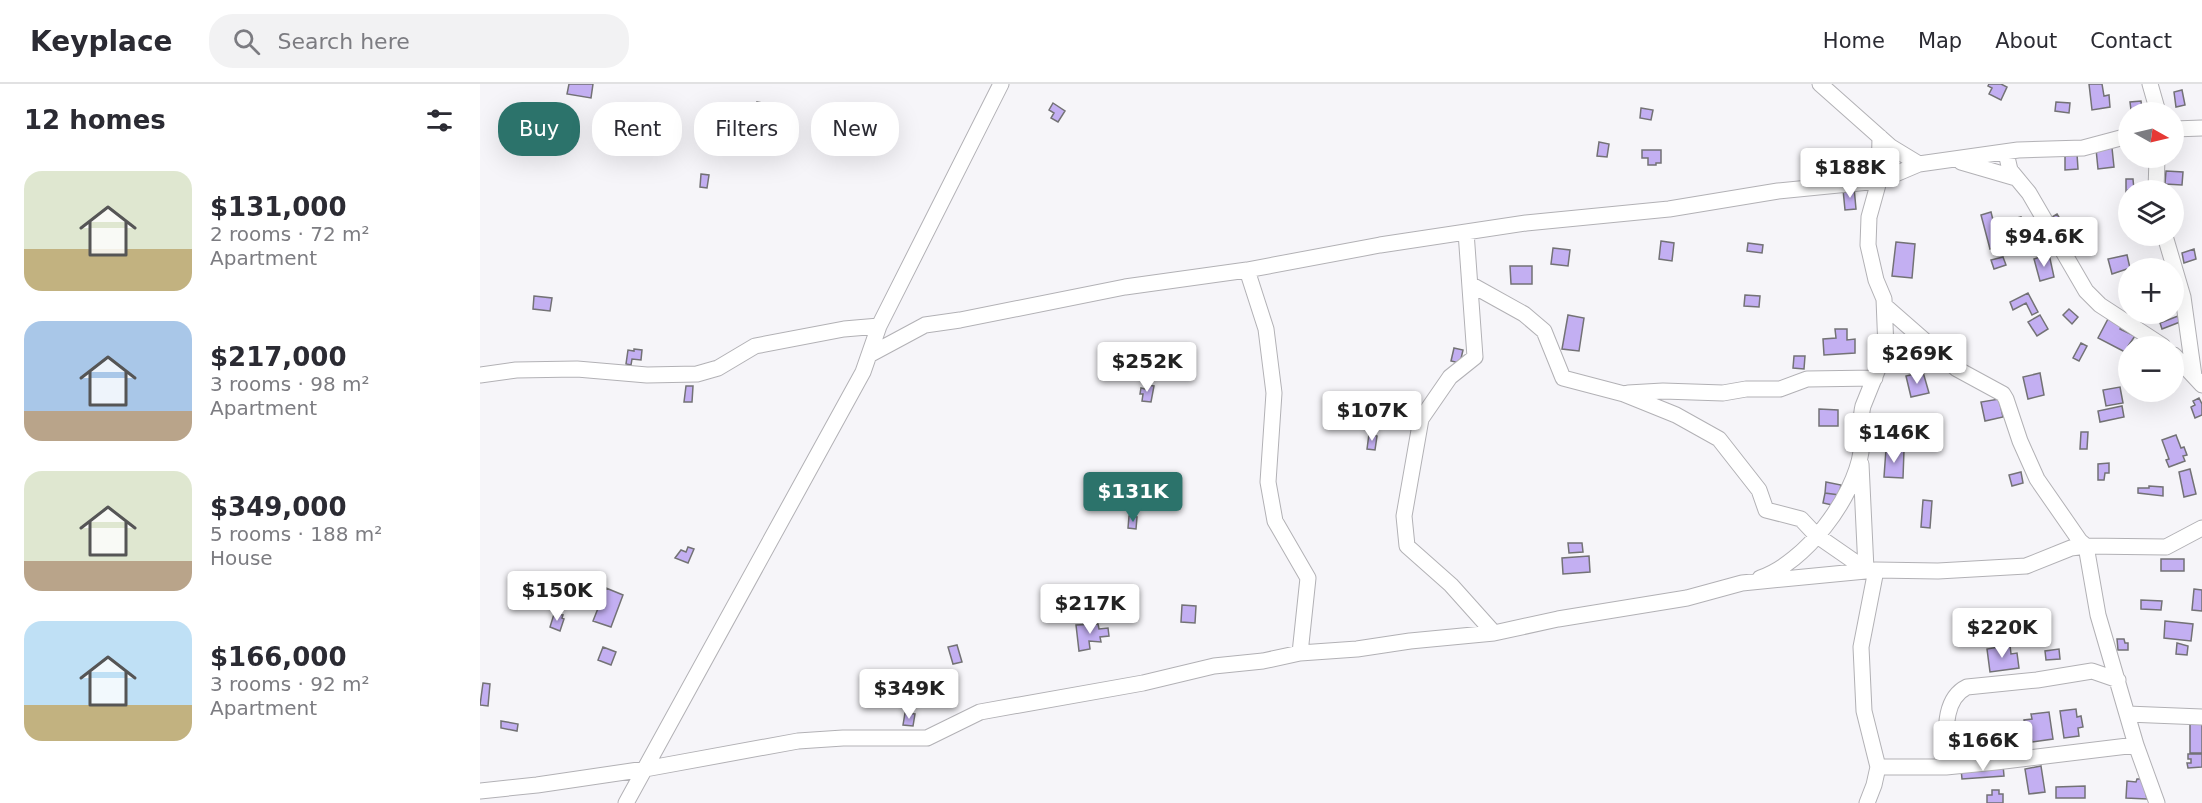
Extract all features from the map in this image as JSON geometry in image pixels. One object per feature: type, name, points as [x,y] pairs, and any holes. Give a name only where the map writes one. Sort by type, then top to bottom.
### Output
[{"type":"street","points":[[626,803],[863,372],[879,326],[1001,84]]},
{"type":"street","points":[[1821,84],[1834,89],[1880,137],[1919,165]]},
{"type":"street","points":[[2150,84],[2155,102]]},
{"type":"street","points":[[2184,129],[2202,128]]},
{"type":"street","points":[[1867,803],[1878,767],[1864,711],[1861,647],[1870,570],[1861,452],[1861,415],[1886,349],[1885,306],[1868,245],[1869,217],[1879,181],[1880,137]]},
{"type":"street","points":[[871,354],[926,325],[1125,287],[1247,270],[1380,245],[1526,223],[1669,209],[1779,191],[1879,181],[1919,165],[1951,159],[2018,150],[2083,148],[2118,139]]},
{"type":"street","points":[[2006,153],[2008,164],[2016,178],[2030,193],[2086,291],[2100,305],[2148,336]]},
{"type":"street","points":[[1951,159],[2016,178]]},
{"type":"street","points":[[1466,232],[1475,357],[1450,377],[1421,419],[1404,516],[1407,546],[1451,585],[1494,633]]},
{"type":"street","points":[[2168,246],[2183,297],[2198,380]]},
{"type":"street","points":[[1247,270],[1266,329],[1274,393],[1268,482],[1275,521],[1308,578],[1300,653]]},
{"type":"street","points":[[1470,284],[1524,314],[1544,331],[1563,378],[1624,394],[1676,415],[1719,439],[1759,490],[1766,510],[1801,519],[1816,535],[1870,570]]},
{"type":"street","points":[[1885,306],[1950,364],[2005,396],[2020,441],[2037,479],[2080,541],[2086,546],[2097,615],[2136,744],[2157,803]]},
{"type":"street","points":[[480,375],[516,370],[577,369],[647,375],[696,374],[718,368],[755,346],[844,329],[879,326]]},
{"type":"street","points":[[2184,365],[2198,380]]},
{"type":"street","points":[[1624,394],[1663,391],[1723,393],[1746,389],[1780,389],[1807,379],[1875,378]]},
{"type":"street","points":[[1755,582],[1792,560],[1837,510],[1850,487],[1861,452]]},
{"type":"street","points":[[480,791],[645,769],[798,741],[843,738],[927,738],[980,712],[1143,683],[1214,666],[1263,661],[1300,653],[1357,649],[1494,633],[1558,619],[1687,598],[1755,582],[1870,570],[1938,571],[2026,566],[2071,548],[2086,546],[2166,547],[2202,528]]},
{"type":"street","points":[[1946,767],[1947,718],[1953,699],[1959,691],[1967,687],[2037,680],[2092,671],[2118,680]]},
{"type":"street","points":[[2127,714],[2202,717]]},
{"type":"street","points":[[1878,767],[1946,767],[2136,744]]},
{"type":"building","points":[[569,84],[593,84],[591,98],[567,94]]},
{"type":"building","points":[[1989,84],[2001,84],[2007,87],[2001,100],[1989,94],[1992,88],[1988,86]]},
{"type":"building","points":[[2089,84],[2102,84],[2104,96],[2109,95],[2110,107],[2092,110]]},
{"type":"building","points":[[2182,90],[2185,105],[2184,102],[2175,102],[2174,92]]},
{"type":"building","points":[[2056,102],[2070,103],[2069,113],[2055,111]]},
{"type":"building","points":[[1053,103],[1065,111],[1058,122],[1051,118],[1054,113],[1049,110]]},
{"type":"building","points":[[1641,108],[1653,110],[1651,120],[1640,118]]},
{"type":"building","points":[[1599,142],[1609,144],[1607,157],[1597,156]]},
{"type":"building","points":[[2112,148],[2114,167],[2098,169],[2096,149]]},
{"type":"building","points":[[1642,150],[1661,150],[1661,163],[1648,165],[1648,158],[1642,158]]},
{"type":"building","points":[[2077,154],[2078,169],[2065,170],[2065,155]]},
{"type":"building","points":[[2166,171],[2183,172],[2182,180],[2165,180]]},
{"type":"building","points":[[701,174],[709,175],[707,188],[700,187]]},
{"type":"building","points":[[1854,187],[1856,209],[1845,210],[1843,189]]},
{"type":"building","points":[[1991,212],[1994,224],[2021,217],[2026,239],[1990,249],[1981,215]]},
{"type":"building","points":[[2057,214],[2065,227],[2059,230],[2052,217]]},
{"type":"building","points":[[2070,233],[2084,234],[2083,248],[2069,247]]},
{"type":"building","points":[[1661,241],[1674,243],[1672,261],[1659,259]]},
{"type":"building","points":[[1896,242],[1915,244],[1912,278],[1892,276]]},
{"type":"building","points":[[1748,243],[1763,245],[1762,253],[1747,251]]},
{"type":"building","points":[[1553,248],[1570,250],[1568,266],[1551,264]]},
{"type":"building","points":[[2194,249],[2196,259],[2184,263],[2182,253]]},
{"type":"building","points":[[2049,254],[2054,277],[2040,281],[2034,259]]},
{"type":"building","points":[[2127,255],[2128,258],[2118,258],[2118,272],[2112,274],[2108,259]]},
{"type":"building","points":[[2003,257],[2006,265],[1994,269],[1991,260]]},
{"type":"building","points":[[1510,266],[1532,266],[1532,284],[1511,284]]},
{"type":"building","points":[[2028,293],[2038,312],[2032,315],[2026,303],[2013,310],[2010,302]]},
{"type":"building","points":[[1745,295],[1760,296],[1759,307],[1744,306]]},
{"type":"building","points":[[534,296],[552,298],[550,311],[533,309]]},
{"type":"building","points":[[2069,309],[2078,317],[2072,324],[2063,315]]},
{"type":"building","points":[[1568,315],[1584,318],[1579,351],[1562,349]]},
{"type":"building","points":[[2040,315],[2048,329],[2037,336],[2028,322]]},
{"type":"building","points":[[2109,317],[2118,324],[2122,324],[2120,329],[2135,336],[2118,336],[2118,348],[2098,338]]},
{"type":"building","points":[[2160,324],[2175,324],[2162,329]]},
{"type":"building","points":[[1835,329],[1847,329],[1847,340],[1855,339],[1855,353],[1824,355],[1823,339],[1836,338]]},
{"type":"building","points":[[1906,337],[1907,342],[1913,342],[1915,359],[1900,361],[1897,338]]},
{"type":"building","points":[[2081,343],[2087,346],[2079,361],[2073,358]]},
{"type":"building","points":[[1454,348],[1463,350],[1460,363],[1451,361]]},
{"type":"building","points":[[634,349],[642,350],[641,360],[632,359],[631,365],[626,364],[628,350],[634,351]]},
{"type":"building","points":[[1794,356],[1805,356],[1804,369],[1793,368]]},
{"type":"building","points":[[1923,372],[1929,393],[1911,397],[1906,376]]},
{"type":"building","points":[[2040,373],[2044,395],[2028,399],[2023,377]]},
{"type":"building","points":[[1146,385],[1154,386],[1151,402],[1142,401],[1141,388],[1145,389]]},
{"type":"building","points":[[686,386],[693,386],[692,402],[684,402]]},
{"type":"building","points":[[2118,387],[2118,402],[2123,403],[2106,406],[2103,390]]},
{"type":"building","points":[[2199,398],[2202,404],[2202,415],[2195,418],[2191,407],[2195,405],[2193,401]]},
{"type":"building","points":[[1999,399],[2003,417],[1985,421],[1981,402]]},
{"type":"building","points":[[2122,406],[2124,417],[2100,422],[2098,411]]},
{"type":"building","points":[[1819,409],[1838,410],[1838,426],[1819,426]]},
{"type":"building","points":[[2081,432],[2088,432],[2087,449],[2080,449]]},
{"type":"building","points":[[1369,434],[1377,436],[1375,450],[1367,449]]},
{"type":"building","points":[[2176,435],[2181,448],[2184,447],[2187,455],[2183,456],[2185,461],[2169,467],[2166,460],[2169,459],[2162,440]]},
{"type":"building","points":[[1886,449],[1904,450],[1903,478],[1884,477]]},
{"type":"building","points":[[2109,463],[2109,473],[2105,473],[2104,480],[2098,480],[2098,464]]},
{"type":"building","points":[[2190,469],[2196,494],[2184,497],[2179,472]]},
{"type":"building","points":[[2021,472],[2023,483],[2012,486],[2009,475]]},
{"type":"building","points":[[1826,482],[1841,485],[1839,495],[1825,493]]},
{"type":"building","points":[[2149,486],[2163,487],[2163,496],[2138,493],[2138,488],[2149,488]]},
{"type":"building","points":[[1825,493],[1839,495],[1837,506],[1823,503]]},
{"type":"building","points":[[1923,500],[1932,501],[1930,528],[1921,527]]},
{"type":"building","points":[[1129,516],[1137,517],[1136,529],[1128,528]]},
{"type":"building","points":[[1568,543],[1582,543],[1583,552],[1569,553]]},
{"type":"building","points":[[688,547],[694,549],[688,563],[675,558],[681,550],[686,552]]},
{"type":"building","points":[[1589,556],[1590,572],[1563,574],[1562,558]]},
{"type":"building","points":[[2161,559],[2184,559],[2184,571],[2161,571]]},
{"type":"building","points":[[606,588],[623,595],[611,627],[593,621]]},
{"type":"building","points":[[2194,589],[2202,590],[2202,611],[2192,610]]},
{"type":"building","points":[[2141,600],[2162,601],[2161,610],[2141,609]]},
{"type":"building","points":[[1182,605],[1196,606],[1195,623],[1181,622]]},
{"type":"building","points":[[554,614],[563,615],[560,631],[550,627]]},
{"type":"building","points":[[2165,621],[2193,624],[2191,641],[2164,638]]},
{"type":"building","points":[[1098,624],[1099,629],[1108,628],[1109,636],[1100,637],[1101,642],[1089,641],[1090,649],[1079,651],[1076,625]]},
{"type":"building","points":[[2117,639],[2124,639],[2125,643],[2128,643],[2128,650],[2118,650]]},
{"type":"building","points":[[2177,643],[2188,646],[2187,655],[2176,654]]},
{"type":"building","points":[[957,645],[962,662],[953,664],[948,647]]},
{"type":"building","points":[[2010,645],[2011,654],[2017,653],[2019,668],[1990,672],[1987,649]]},
{"type":"building","points":[[603,647],[616,652],[611,665],[598,660]]},
{"type":"building","points":[[2059,649],[2060,659],[2046,660],[2045,651]]},
{"type":"building","points":[[483,683],[490,684],[488,706],[480,705]]},
{"type":"building","points":[[2076,709],[2077,717],[2081,716],[2083,727],[2078,728],[2079,736],[2064,738],[2060,711]]},
{"type":"building","points":[[2049,712],[2053,739],[2032,742],[2030,732],[2026,733],[2024,720],[2032,719],[2031,714]]},
{"type":"building","points":[[905,713],[915,714],[913,726],[903,725]]},
{"type":"building","points":[[2190,720],[2202,720],[2202,753],[2190,753]]},
{"type":"building","points":[[501,721],[518,724],[517,731],[501,728]]},
{"type":"building","points":[[2188,754],[2202,754],[2202,767],[2188,768],[2187,763],[2191,763],[2191,759],[2188,759]]},
{"type":"building","points":[[2003,765],[2004,776],[1962,779],[1961,769]]},
{"type":"building","points":[[2041,766],[2045,792],[2029,794],[2025,769]]},
{"type":"building","points":[[2137,779],[2143,779],[2147,799],[2126,798],[2127,781],[2136,782]]},
{"type":"building","points":[[2085,786],[2085,798],[2056,798],[2056,787]]},
{"type":"building","points":[[1992,790],[1999,790],[1999,794],[2003,794],[2003,803],[1987,803],[1987,795],[1992,795]]}]
